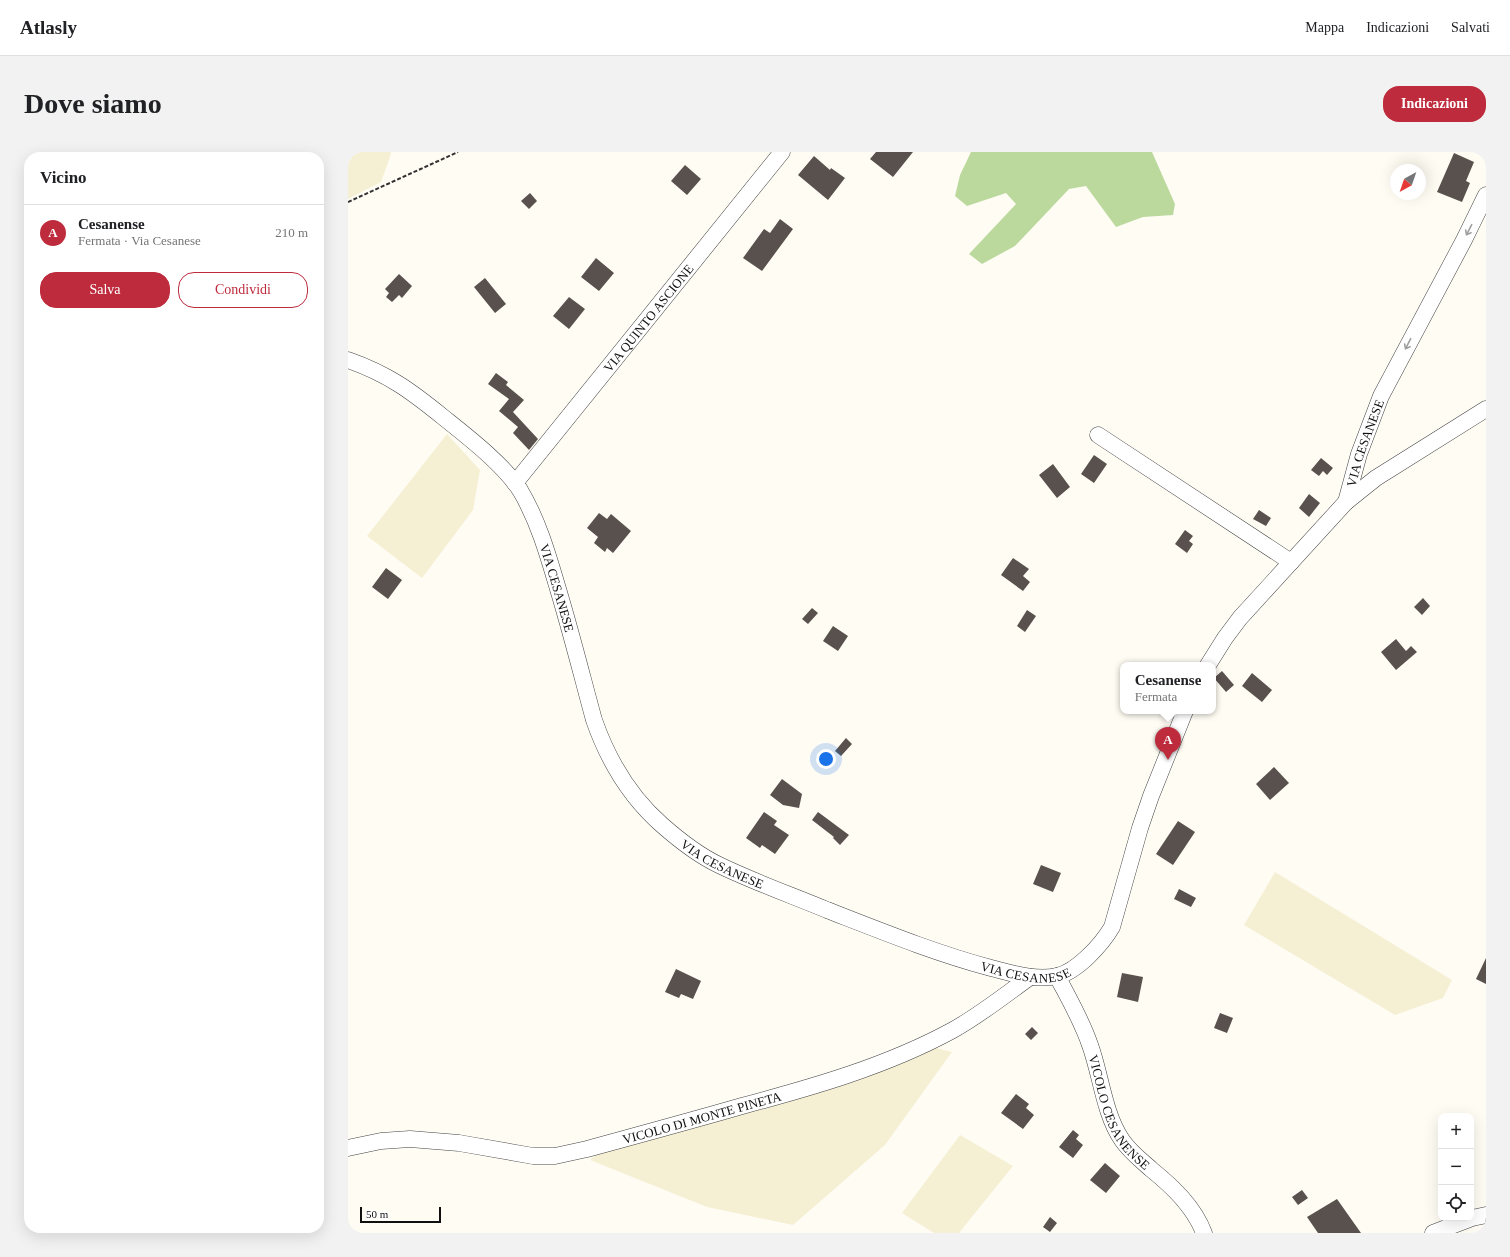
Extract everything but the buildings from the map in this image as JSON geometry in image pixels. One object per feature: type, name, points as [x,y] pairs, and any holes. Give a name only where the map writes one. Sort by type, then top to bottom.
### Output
[{"type":"street","name":"VIA QUINTO ASCIONE","points":[[514,483],[782,152]]},
{"type":"street","name":"VIA CESANESE","points":[[1210,662],[1240,618],[1346,502],[1359,454],[1381,396],[1464,240],[1486,195]]},
{"type":"street","name":"VIA CESANESE","points":[[348,360],[376,370],[414,394],[474,443],[501,468],[514,483],[524,497],[547,552],[594,720],[601,739],[624,781],[651,815],[682,842],[718,864],[756,881],[902,940],[976,964],[1030,977],[1057,976],[1071,969],[1092,953],[1106,937],[1112,927],[1142,821],[1184,714]]},
{"type":"street","points":[[1346,502],[1376,478],[1486,408]]},
{"type":"street","points":[[1098,435],[1291,562]]},
{"type":"street","name":"VICOLO CESANENSE","points":[[1057,976],[1090,1044],[1110,1116],[1121,1140],[1182,1199],[1197,1219],[1204,1233]]},
{"type":"street","name":"VICOLO DI MONTE PINETA","points":[[348,1148],[381,1141],[410,1139],[459,1143],[533,1156],[555,1156],[587,1149],[836,1079],[928,1043],[953,1030],[976,1016],[1030,977]]},
{"type":"street","points":[[1433,1233],[1466,1220],[1486,1215]]},
{"type":"path","points":[[348,202],[458,152]]},
{"type":"shaded area","points":[[348,152],[391,152],[381,182],[348,199]]},
{"type":"shaded area","points":[[447,434],[480,470],[473,510],[422,578],[367,536]]},
{"type":"shaded area","points":[[1275,872],[1452,980],[1443,998],[1395,1015],[1244,925]]},
{"type":"shaded area","points":[[936,1048],[952,1052],[885,1145],[793,1225],[707,1207],[590,1160],[603,1148],[822,1087]]},
{"type":"shaded area","points":[[960,1135],[1013,1166],[959,1233],[934,1233],[902,1213]]},
{"type":"green space","points":[[971,152],[1152,152],[1175,204],[1173,215],[1143,217],[1116,227],[1086,186],[1069,189],[1015,246],[982,264],[969,254],[1016,204],[1006,193],[967,206],[955,196],[960,175]]},
{"type":"place","name":"Cesanense","points":[[1168,760]]}]
